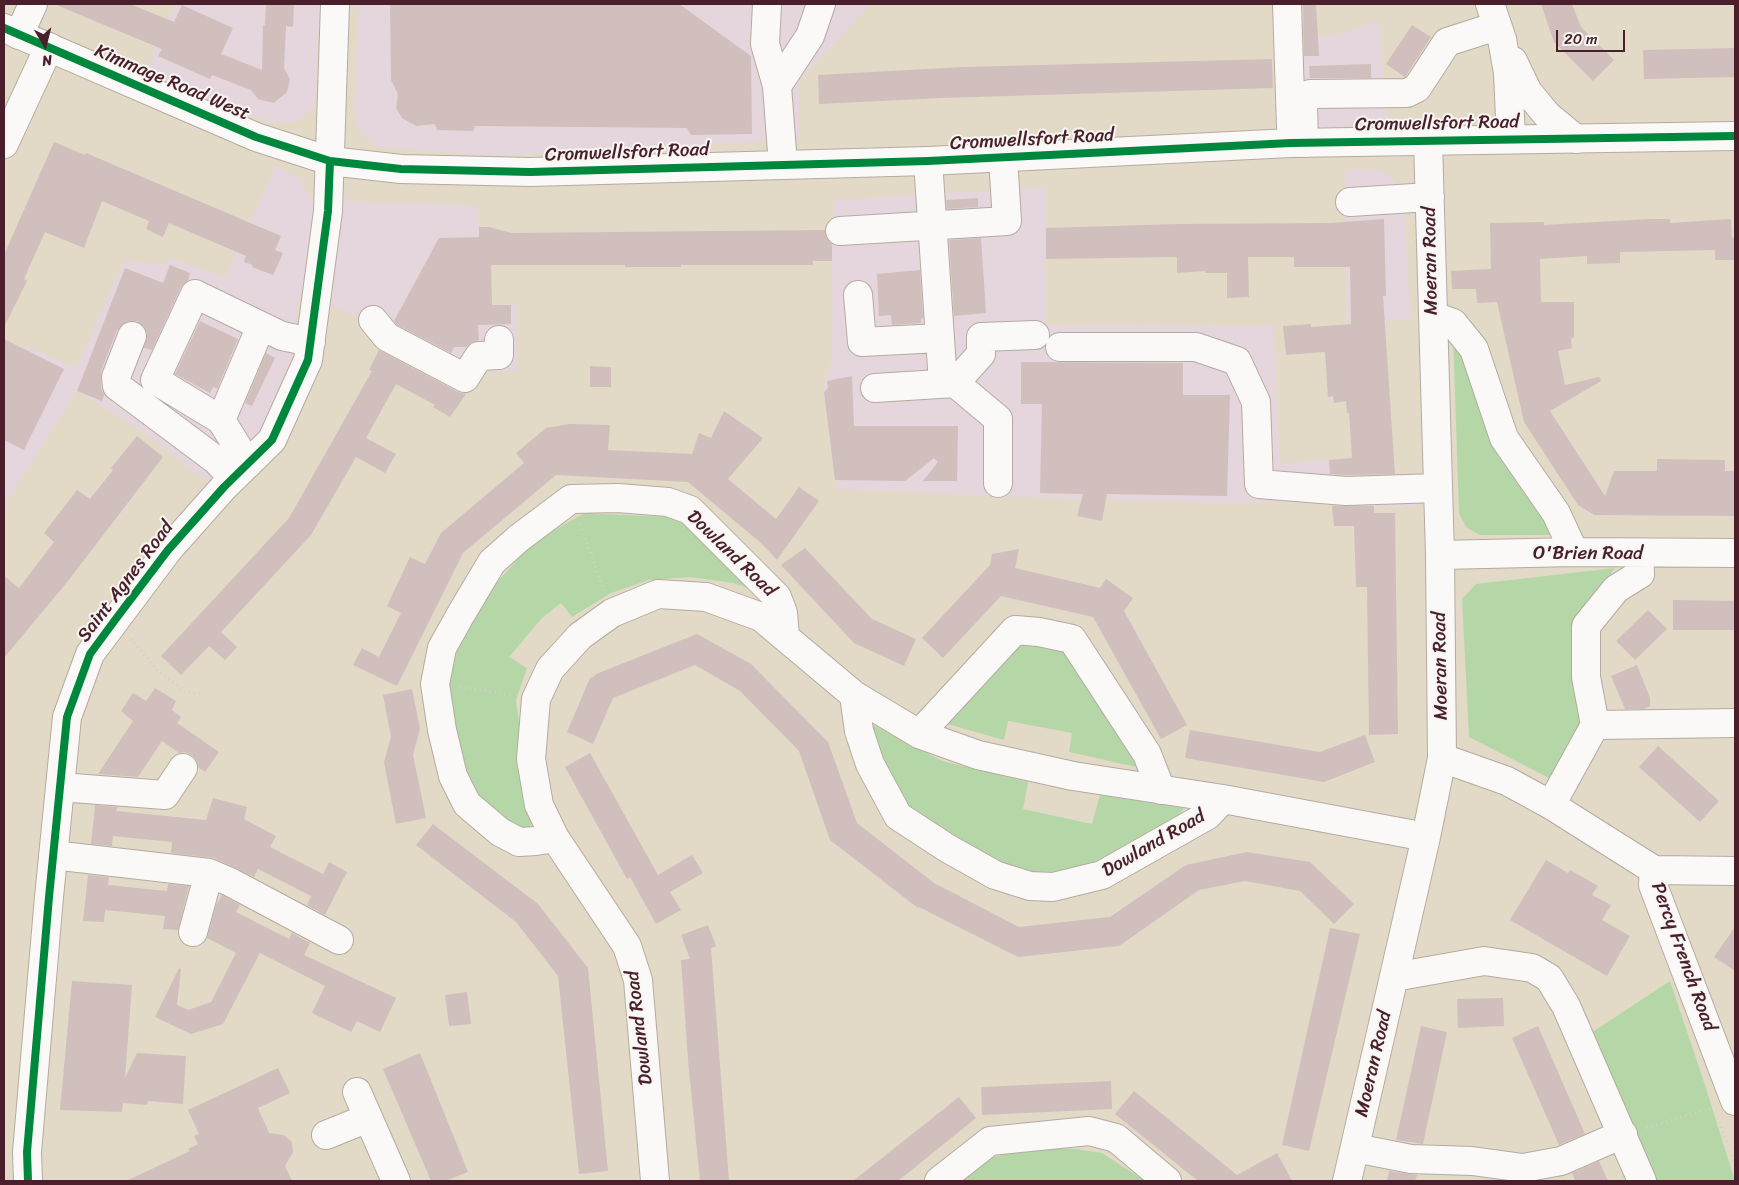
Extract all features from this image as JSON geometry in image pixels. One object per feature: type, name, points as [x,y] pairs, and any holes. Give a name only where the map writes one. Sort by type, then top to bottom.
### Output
[{"type":"street","points":[[12,31],[33,4]]},
{"type":"street","name":"Saint Agnes Road","points":[[28,1181],[27,1152],[67,717],[90,654],[168,550],[240,471],[272,440],[308,360],[328,211],[334,4]]},
{"type":"street","points":[[767,4],[765,44],[777,86],[783,165]]},
{"type":"street","points":[[777,86],[810,36],[821,4]]},
{"type":"street","points":[[1287,4],[1297,143]]},
{"type":"street","points":[[1297,143],[1303,104],[1310,94],[1407,93],[1417,88],[1447,42],[1496,23]]},
{"type":"street","points":[[1496,23],[1528,92],[1547,115],[1576,139]]},
{"type":"street","points":[[1496,23],[1508,73],[1511,139]]},
{"type":"street","name":"Kimmage Road West","points":[[12,31],[256,136],[330,161]]},
{"type":"street","points":[[4,144],[49,47]]},
{"type":"street","name":"Cromwellsfort Road","points":[[330,161],[401,169],[530,172],[928,161],[1297,143],[1735,136]]},
{"type":"street","name":"Moeran Road","points":[[1347,1181],[1426,837],[1442,758],[1440,555],[1428,141]]},
{"type":"street","points":[[840,231],[1007,221],[1003,158]]},
{"type":"street","points":[[928,161],[940,338],[949,383],[998,419],[998,483]]},
{"type":"street","points":[[1350,202],[1430,197]]},
{"type":"street","points":[[240,471],[221,420],[155,380],[196,294],[282,336],[311,342]]},
{"type":"street","points":[[858,295],[862,342],[940,338]]},
{"type":"street","points":[[1433,316],[1454,323],[1474,349],[1504,438],[1556,513],[1574,552]]},
{"type":"street","points":[[373,320],[387,337],[465,378],[479,356],[499,355],[499,340]]},
{"type":"street","points":[[221,420],[261,326]]},
{"type":"street","points":[[875,388],[949,383],[981,354],[981,337],[1035,335]]},
{"type":"street","points":[[132,336],[116,376],[118,386],[216,460],[240,471]]},
{"type":"street","points":[[1060,347],[1196,348],[1237,361],[1256,402],[1259,484],[1346,490],[1438,488]]},
{"type":"street","name":"Dowland Road","points":[[571,499],[618,498],[668,502],[690,510],[777,597],[783,613],[785,636]]},
{"type":"street","points":[[555,838],[519,842],[500,832],[467,804],[453,776],[442,730],[435,684],[442,648],[492,562],[518,538],[571,499]]},
{"type":"street","name":"O'Brien Road","points":[[1440,555],[1574,552],[1735,553]]},
{"type":"street","points":[[1551,805],[1595,725],[1586,677],[1586,626],[1616,589],[1640,574],[1639,553]]},
{"type":"street","name":"Dowland Road","points":[[655,1181],[638,980],[627,946],[555,838],[539,805],[532,759],[536,699],[550,669],[580,636],[612,613],[658,594],[706,597],[761,616],[854,696],[919,734],[978,755],[1073,776],[1223,799],[1426,837]]},
{"type":"street","points":[[919,734],[1015,630],[1039,632],[1072,639],[1147,754],[1160,790]]},
{"type":"street","name":"Dowland Road","points":[[854,696],[859,731],[870,764],[898,816],[947,848],[995,875],[1030,886],[1053,887],[1102,876],[1208,815],[1223,799]]},
{"type":"street","points":[[1595,725],[1735,723]]},
{"type":"street","name":"Percy French Road","points":[[1442,758],[1507,780],[1551,805],[1654,870],[1653,885],[1735,1100]]},
{"type":"street","points":[[60,787],[165,795],[183,768]]},
{"type":"street","points":[[53,855],[210,873],[339,940]]},
{"type":"street","points":[[1654,870],[1735,871]]},
{"type":"street","points":[[193,932],[210,873]]},
{"type":"street","points":[[1394,976],[1484,961],[1532,968],[1549,978],[1566,1006],[1642,1181]]},
{"type":"street","points":[[357,1092],[396,1181]]},
{"type":"street","points":[[326,1135],[368,1118]]},
{"type":"street","points":[[939,1181],[990,1141],[1089,1131],[1116,1138],[1167,1181]]},
{"type":"street","points":[[1355,1148],[1411,1159],[1472,1161],[1522,1168],[1562,1161],[1622,1134]]},
{"type":"path","points":[[571,499],[612,613]]},
{"type":"path","points":[[127,634],[157,670],[185,692],[200,694]]},
{"type":"path","points":[[435,684],[536,699]]},
{"type":"path","points":[[1622,1134],[1676,1120],[1735,1100]]},
{"type":"shaded area","points":[[176,4],[320,4],[316,103],[299,122],[269,123],[146,71]]},
{"type":"shaded area","points":[[359,4],[871,4],[799,82],[799,139],[494,156],[377,147],[360,132],[354,108]]},
{"type":"shaded area","points":[[1379,21],[1387,125],[1291,129],[1288,38],[1336,35]]},
{"type":"shaded area","points":[[276,166],[298,178],[310,196],[375,203],[477,206],[480,235],[481,305],[516,304],[517,371],[479,373],[378,325],[299,294],[292,361],[268,422],[212,485],[139,429],[77,391],[4,505],[4,386],[26,346],[76,368],[124,261],[166,264],[171,258],[225,278]]},
{"type":"shaded area","points":[[1345,169],[1374,169],[1386,172],[1397,183],[1403,198],[1411,320],[1347,322]]},
{"type":"shaded area","points":[[1045,187],[1045,325],[1273,326],[1280,463],[1329,460],[1330,480],[1416,475],[1416,507],[1357,507],[1357,501],[1227,503],[1041,498],[837,489],[823,389],[832,358],[834,200]]},
{"type":"green space","points":[[1453,334],[1555,535],[1480,535],[1467,528],[1459,514]]},
{"type":"green space","points":[[585,513],[678,519],[759,592],[733,583],[690,577],[649,580],[611,593],[572,617],[561,603],[542,618],[509,657],[527,668],[516,700],[532,816],[529,833],[487,813],[457,760],[445,701],[452,655],[491,589],[533,542]]},
{"type":"green space","points":[[1615,568],[1573,627],[1588,716],[1551,779],[1469,737],[1462,599],[1476,584]]},
{"type":"green space","points":[[1051,636],[1078,661],[1141,768],[1069,752],[1072,733],[1008,721],[1004,740],[937,721],[1013,641]]},
{"type":"green space","points":[[874,725],[942,761],[1028,782],[1023,809],[1092,824],[1100,795],[1184,808],[1170,827],[1063,879],[1021,874],[920,820],[890,786],[866,732]]},
{"type":"green space","points":[[1670,981],[1735,1181],[1652,1181],[1588,1035]]},
{"type":"green space","points":[[1050,1148],[1102,1153],[1145,1181],[962,1181],[993,1157],[1024,1150]]},
{"type":"building","points":[[54,4],[130,4],[174,22],[182,5],[233,28],[221,54],[262,70],[263,25],[265,25],[266,4],[294,4],[293,27],[286,26],[284,68],[290,79],[287,92],[274,103],[258,99],[251,90],[212,75],[210,79],[158,56],[162,49]]},
{"type":"building","points":[[390,4],[679,4],[751,56],[752,134],[691,135],[687,128],[475,126],[473,131],[437,130],[435,124],[416,126],[402,118],[396,108],[398,94],[391,80]]},
{"type":"building","points":[[1303,4],[1316,4],[1319,56],[1304,56]]},
{"type":"building","points":[[1541,4],[1572,4],[1581,27],[1614,60],[1593,81],[1554,42]]},
{"type":"building","points":[[1412,25],[1431,37],[1405,77],[1386,64]]},
{"type":"building","points":[[1735,48],[1735,77],[1644,79],[1643,50]]},
{"type":"building","points":[[1272,59],[1273,88],[942,98],[819,104],[818,75],[964,67]]},
{"type":"building","points":[[1371,64],[1371,78],[1310,78],[1309,66]]},
{"type":"building","points":[[54,142],[85,155],[86,153],[281,236],[275,250],[283,253],[273,275],[244,262],[246,256],[169,223],[163,237],[146,229],[149,221],[102,201],[84,248],[45,232],[24,279],[27,281],[4,327],[4,255]]},
{"type":"building","points":[[978,198],[978,207],[947,209],[946,200]]},
{"type":"building","points":[[1384,219],[1386,296],[1383,296],[1395,474],[1330,474],[1329,460],[1352,458],[1349,413],[1347,413],[1346,401],[1334,403],[1333,396],[1328,397],[1325,352],[1286,355],[1283,326],[1311,324],[1311,327],[1351,324],[1350,267],[1294,267],[1294,257],[1248,257],[1249,297],[1227,298],[1227,273],[1205,273],[1205,271],[1177,273],[1177,257],[1046,259],[1046,228],[1177,224],[1330,223]]},
{"type":"building","points":[[1670,219],[1670,223],[1731,219],[1732,238],[1735,237],[1735,260],[1715,260],[1715,250],[1620,252],[1620,263],[1587,264],[1587,256],[1540,259],[1541,302],[1574,302],[1574,337],[1571,339],[1572,348],[1558,351],[1565,385],[1599,377],[1601,381],[1550,411],[1605,496],[1614,471],[1657,471],[1657,459],[1725,460],[1725,471],[1734,471],[1735,516],[1594,515],[1578,505],[1524,422],[1497,302],[1477,303],[1476,289],[1452,289],[1451,271],[1491,269],[1490,223],[1544,222],[1544,225]]},
{"type":"building","points":[[479,227],[489,227],[511,233],[825,230],[827,239],[832,244],[832,261],[813,261],[813,265],[681,265],[681,267],[491,265],[492,305],[511,305],[511,324],[478,325],[479,340],[472,342],[466,347],[454,347],[451,353],[397,325],[394,321],[439,238],[479,237]]},
{"type":"building","points":[[981,238],[986,313],[954,316],[949,240]]},
{"type":"building","points":[[170,265],[190,273],[188,281],[181,287],[152,350],[144,348],[147,334],[144,326],[137,321],[129,321],[123,324],[117,330],[101,371],[101,388],[104,395],[102,401],[77,391],[125,268],[163,283]]},
{"type":"building","points":[[920,270],[923,318],[921,318],[921,323],[892,325],[891,315],[879,316],[877,274]]},
{"type":"building","points":[[200,321],[238,339],[217,389],[213,387],[210,393],[175,374]]},
{"type":"building","points":[[4,339],[64,369],[24,450],[4,440]]},
{"type":"building","points":[[379,350],[458,392],[466,394],[450,417],[433,407],[435,405],[396,384],[366,438],[396,454],[385,473],[356,457],[311,535],[221,632],[237,647],[225,660],[209,646],[181,675],[161,656],[289,518],[372,371],[369,370]]},
{"type":"building","points":[[266,353],[275,358],[252,406],[245,403]]},
{"type":"building","points":[[1021,362],[1183,363],[1183,395],[1230,395],[1227,496],[1107,494],[1102,521],[1077,516],[1083,494],[1040,493],[1042,404],[1021,404]]},
{"type":"building","points":[[590,366],[611,367],[611,387],[590,387]]},
{"type":"building","points":[[852,376],[854,426],[958,426],[957,481],[923,481],[938,462],[934,458],[905,481],[835,480],[824,392],[828,388],[827,381]]},
{"type":"building","points":[[724,411],[763,438],[728,479],[776,519],[799,487],[819,501],[777,560],[761,543],[688,482],[556,475],[463,553],[397,686],[353,665],[362,648],[379,657],[401,613],[387,606],[410,557],[425,564],[441,533],[524,463],[516,453],[546,428],[569,424],[610,425],[608,450],[692,454],[699,433],[711,438]]},
{"type":"building","points":[[137,436],[163,457],[68,581],[4,658],[4,576],[19,588],[54,542],[44,533],[77,490],[90,499],[113,470],[111,468]]},
{"type":"building","points":[[1332,506],[1374,506],[1374,513],[1395,513],[1398,734],[1369,735],[1367,587],[1356,587],[1354,526],[1334,526]]},
{"type":"building","points":[[805,548],[872,619],[916,639],[904,666],[854,643],[781,565]]},
{"type":"building","points":[[1019,549],[1015,568],[1100,588],[1106,579],[1133,598],[1124,611],[1187,725],[1161,739],[1093,617],[1001,596],[943,658],[922,638],[990,565],[992,554]]},
{"type":"building","points":[[1673,600],[1735,601],[1735,630],[1673,630]]},
{"type":"building","points":[[1648,610],[1667,629],[1635,660],[1616,641]]},
{"type":"building","points":[[697,634],[751,664],[828,742],[857,823],[934,883],[1019,927],[1110,917],[1186,865],[1247,852],[1310,862],[1354,904],[1334,924],[1300,891],[1245,881],[1199,890],[1119,946],[1018,957],[918,908],[830,840],[799,751],[740,691],[695,665],[613,698],[593,744],[567,732],[590,678]]},
{"type":"building","points":[[1637,665],[1650,698],[1650,706],[1644,709],[1625,709],[1611,676]]},
{"type":"building","points":[[155,688],[176,701],[172,710],[181,717],[177,723],[219,752],[205,772],[198,767],[197,761],[192,755],[184,752],[179,753],[162,741],[138,777],[98,774],[133,721],[121,711],[133,693],[146,701]]},
{"type":"building","points":[[412,689],[420,729],[413,755],[426,818],[396,824],[384,762],[391,737],[383,695]]},
{"type":"building","points":[[1190,730],[1320,752],[1365,735],[1375,762],[1324,782],[1185,758]]},
{"type":"building","points":[[1658,746],[1719,801],[1700,822],[1639,767]]},
{"type":"building","points":[[590,753],[658,875],[692,855],[703,873],[670,892],[681,910],[656,924],[630,877],[627,879],[565,767]]},
{"type":"building","points":[[213,798],[247,807],[244,819],[276,836],[270,847],[323,874],[329,862],[347,872],[325,915],[307,905],[311,896],[258,869],[254,877],[214,858],[171,853],[172,842],[113,836],[112,846],[91,844],[95,805],[118,807],[116,811],[206,820]]},
{"type":"building","points":[[433,824],[538,904],[588,968],[608,1171],[579,1174],[558,976],[516,922],[416,845]]},
{"type":"building","points":[[1546,860],[1568,873],[1570,870],[1598,886],[1592,895],[1611,905],[1602,920],[1630,936],[1607,976],[1510,920]]},
{"type":"building","points":[[88,875],[109,877],[108,885],[167,891],[168,884],[189,886],[178,930],[163,929],[165,916],[105,910],[104,922],[83,921]]},
{"type":"building","points":[[222,895],[240,905],[236,912],[289,939],[292,933],[310,943],[304,955],[396,998],[380,1032],[357,1021],[351,1032],[312,1013],[325,986],[260,953],[223,1024],[191,1034],[155,1017],[179,968],[181,969],[177,1005],[188,1010],[211,1002],[236,953],[207,938],[216,905]]},
{"type":"building","points":[[708,925],[716,946],[711,948],[729,1181],[700,1181],[688,1060],[681,960],[690,959],[681,935]]},
{"type":"building","points":[[1735,927],[1735,971],[1714,957]]},
{"type":"building","points":[[1330,928],[1360,934],[1309,1151],[1282,1145]]},
{"type":"building","points":[[72,981],[132,985],[125,1078],[137,1053],[186,1056],[183,1104],[148,1101],[147,1105],[123,1103],[122,1112],[60,1110]]},
{"type":"building","points":[[467,992],[471,1024],[449,1026],[445,995]]},
{"type":"building","points":[[1503,998],[1504,1026],[1458,1028],[1457,999]]},
{"type":"building","points":[[1421,1026],[1447,1032],[1423,1144],[1396,1140]]},
{"type":"building","points":[[1538,1026],[1585,1134],[1559,1145],[1512,1038]]},
{"type":"building","points":[[420,1053],[468,1172],[445,1181],[431,1181],[383,1069]]},
{"type":"building","points":[[278,1068],[290,1093],[258,1108],[269,1133],[284,1135],[292,1142],[293,1152],[285,1166],[292,1181],[126,1181],[190,1151],[188,1149],[198,1144],[194,1136],[199,1134],[188,1110]]},
{"type":"building","points":[[1111,1081],[1112,1109],[982,1115],[981,1087]]},
{"type":"building","points":[[1134,1091],[1237,1175],[1277,1153],[1292,1181],[1198,1181],[1115,1114]]},
{"type":"building","points":[[959,1097],[976,1118],[898,1181],[853,1181]]},
{"type":"building","points":[[1599,1161],[1608,1181],[1575,1181],[1572,1173]]},
{"type":"building","points":[[1389,1171],[1417,1175],[1415,1181],[1387,1181]]},
{"type":"cycle path","points":[[4,28],[256,137],[330,161],[401,169],[530,172],[928,161],[1291,143],[1735,136]]},
{"type":"cycle path","points":[[28,1181],[27,1152],[67,717],[90,654],[115,620],[168,550],[224,487],[272,440],[308,360],[328,211],[330,161]]}]
